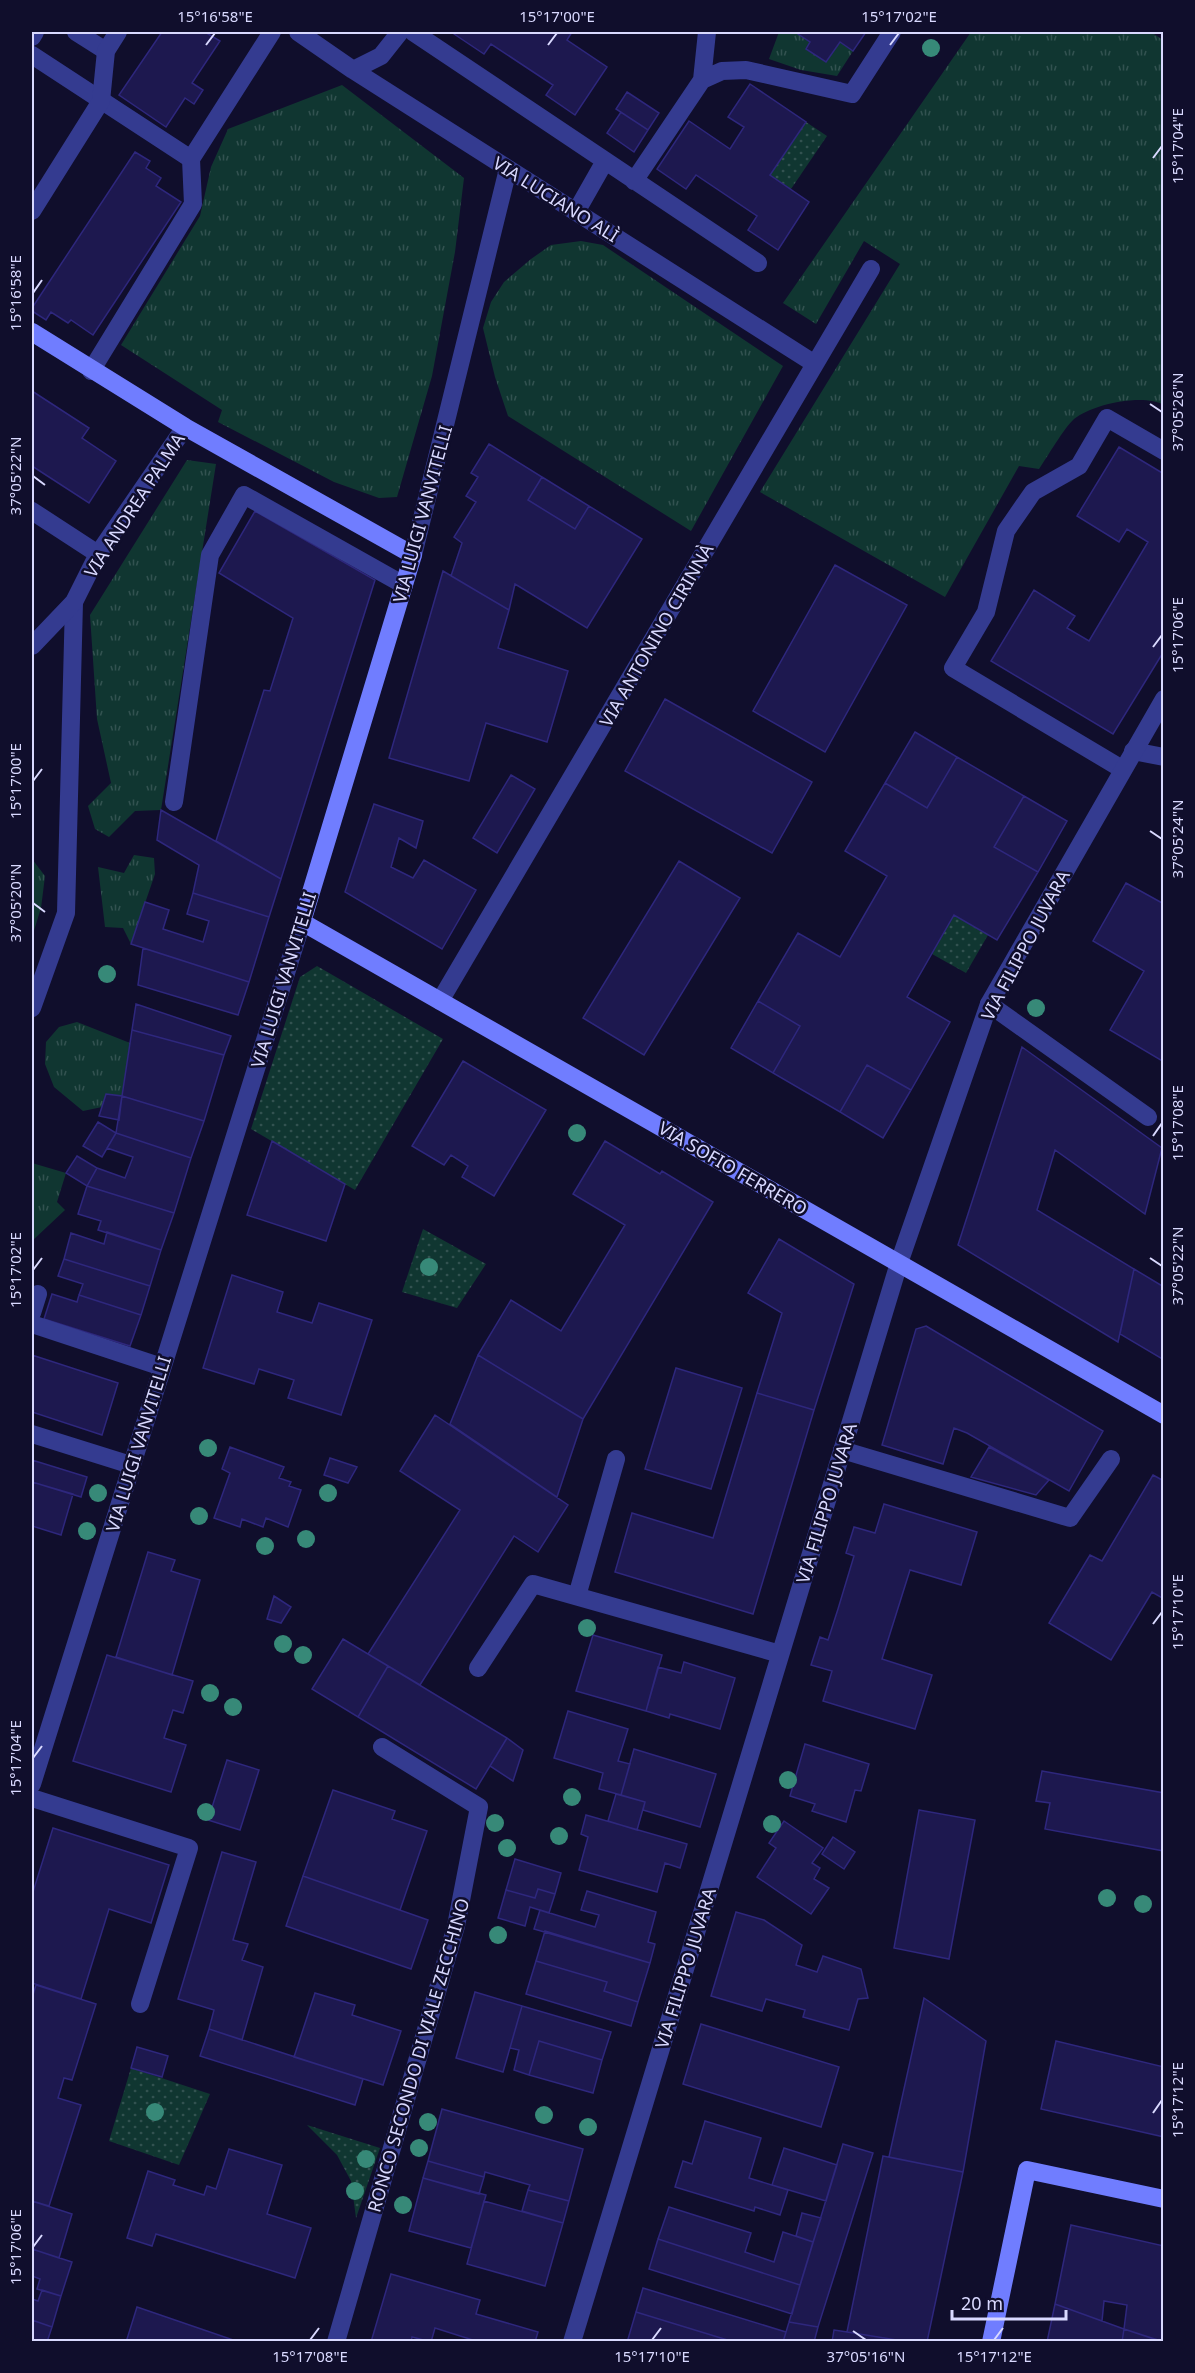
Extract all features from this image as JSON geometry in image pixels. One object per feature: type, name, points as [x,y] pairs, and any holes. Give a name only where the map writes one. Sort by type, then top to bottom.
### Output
[{"type":"street","points":[[32,37],[35,32]]},
{"type":"street","points":[[76,32],[105,51]]},
{"type":"street","points":[[32,212],[101,101],[105,51],[118,32]]},
{"type":"street","points":[[91,370],[193,204],[191,159],[272,32]]},
{"type":"street","name":"VIA LUCIANO ALÌ","points":[[298,32],[353,70],[814,364]]},
{"type":"street","points":[[353,70],[381,56],[400,32]]},
{"type":"street","points":[[412,32],[758,263]]},
{"type":"street","points":[[634,181],[702,80],[707,32]]},
{"type":"street","points":[[702,80],[722,71],[746,70],[852,94],[892,32]]},
{"type":"street","points":[[32,55],[191,159]]},
{"type":"street","points":[[576,212],[605,161]]},
{"type":"street","name":"VIA LUIGI VANVITELLI","points":[[32,1784],[302,922],[413,555],[508,168]]},
{"type":"street","name":"VIA ANTONINO CIRINNÀ","points":[[440,1001],[871,269]]},
{"type":"street","points":[[32,332],[185,427]]},
{"type":"street","points":[[1122,769],[953,668],[986,612],[1006,531],[1033,492],[1079,466],[1107,418],[1164,451]]},
{"type":"street","name":"VIA ANDREA PALMA","points":[[32,646],[74,602],[98,554],[185,427],[413,555]]},
{"type":"street","points":[[174,802],[210,555],[244,495],[404,585]]},
{"type":"street","points":[[32,511],[98,554]]},
{"type":"street","points":[[32,1008],[66,913],[74,602]]},
{"type":"street","name":"VIA FILIPPO JUVARA","points":[[572,2342],[899,1263],[989,1004],[1164,699]]},
{"type":"street","points":[[1134,751],[1164,758]]},
{"type":"street","name":"VIA SOFIO FERRERO","points":[[302,922],[1164,1415]]},
{"type":"street","points":[[989,1004],[1148,1117]]},
{"type":"street","points":[[32,1314],[38,1294]]},
{"type":"street","points":[[32,1324],[162,1367]]},
{"type":"street","points":[[32,1434],[131,1465]]},
{"type":"street","points":[[842,1450],[1070,1518],[1111,1459]]},
{"type":"street","points":[[577,1596],[616,1459]]},
{"type":"street","points":[[478,1668],[533,1584],[780,1654]]},
{"type":"street","name":"RONCO SECONDO DI VIALE ZECCHINO","points":[[336,2342],[456,1926],[479,1807],[382,1747]]},
{"type":"street","points":[[32,1798],[189,1848],[140,2004]]},
{"type":"street","points":[[991,2342],[1027,2170],[1164,2199]]},
{"type":"green space","points":[[779,32],[795,32],[810,42],[806,49],[826,62],[840,42],[853,51],[837,76],[801,70],[769,59]]},
{"type":"green space","points":[[971,32],[1151,32],[1163,40],[1164,405],[1144,400],[1131,400],[1093,409],[1070,423],[1039,469],[1019,466],[945,597],[760,492],[900,264],[864,241],[816,324],[783,303]]},
{"type":"green space","points":[[342,85],[464,178],[455,252],[432,376],[397,497],[379,498],[334,482],[218,422],[222,410],[121,345],[200,216],[211,167],[228,129]]},
{"type":"green space","points":[[806,122],[827,136],[791,189],[770,175]]},
{"type":"green space","points":[[581,241],[603,245],[783,366],[691,531],[508,416],[495,377],[483,328],[491,302],[504,282],[551,245]]},
{"type":"green space","points":[[187,460],[216,464],[161,810],[135,811],[109,837],[95,829],[88,806],[111,783],[97,719],[90,615]]},
{"type":"green space","points":[[134,855],[154,858],[155,874],[131,944],[123,928],[105,927],[98,867],[124,873]]},
{"type":"green space","points":[[32,859],[45,876],[41,908],[32,937]]},
{"type":"green space","points":[[954,915],[988,935],[966,973],[932,954]]},
{"type":"green space","points":[[317,966],[443,1039],[355,1190],[251,1129],[300,977]]},
{"type":"green space","points":[[77,1022],[130,1043],[122,1096],[106,1094],[102,1107],[83,1111],[54,1087],[45,1064],[46,1042],[59,1027]]},
{"type":"green space","points":[[32,1163],[66,1173],[57,1202],[65,1210],[32,1241]]},
{"type":"green space","points":[[423,1229],[486,1264],[457,1308],[402,1292]]},
{"type":"green space","points":[[131,2068],[210,2094],[179,2165],[109,2141]]},
{"type":"green space","points":[[307,2125],[380,2148],[356,2218],[351,2181],[337,2155]]},
{"type":"building","points":[[162,32],[205,32],[220,41],[192,83],[203,90],[194,104],[185,98],[166,127],[119,95]]},
{"type":"building","points":[[456,32],[572,32],[567,40],[607,67],[575,115],[546,95],[553,85],[491,44],[484,54],[454,34]]},
{"type":"building","points":[[795,32],[866,32],[853,51],[840,42],[826,62],[806,49],[810,42]]},
{"type":"building","points":[[750,84],[806,122],[770,175],[809,202],[778,250],[748,230],[757,216],[696,175],[686,189],[657,169],[689,121],[730,149],[744,127],[728,117]]},
{"type":"building","points":[[627,92],[659,113],[648,130],[616,109]]},
{"type":"building","points":[[621,112],[648,130],[634,152],[607,133]]},
{"type":"building","points":[[135,152],[150,161],[146,168],[161,178],[156,186],[181,202],[93,335],[71,320],[68,323],[51,312],[46,320],[32,311],[32,308]]},
{"type":"building","points":[[32,391],[89,428],[82,438],[116,461],[89,503],[32,466]]},
{"type":"building","points":[[489,444],[542,477],[528,500],[575,529],[589,506],[642,539],[587,628],[515,584],[509,610],[451,576],[462,543],[454,537],[476,502],[466,496],[478,477],[471,473]]},
{"type":"building","points":[[1119,447],[1164,474],[1164,651],[1113,734],[991,661],[1034,590],[1075,616],[1067,628],[1089,641],[1148,542],[1127,529],[1119,542],[1077,516]]},
{"type":"building","points":[[542,477],[589,506],[575,529],[528,500]]},
{"type":"building","points":[[255,511],[375,580],[281,879],[216,841],[264,690],[270,691],[293,618],[219,573]]},
{"type":"building","points":[[835,565],[907,605],[825,752],[753,711]]},
{"type":"building","points":[[443,571],[509,610],[498,648],[568,671],[547,742],[486,723],[469,781],[389,758]]},
{"type":"building","points":[[665,699],[812,782],[772,853],[625,771]]},
{"type":"building","points":[[915,732],[957,757],[927,808],[885,783]]},
{"type":"building","points":[[957,757],[1024,796],[994,847],[1038,872],[997,940],[954,915],[907,997],[950,1022],[911,1090],[867,1065],[840,1112],[773,1073],[800,1026],[758,1001],[798,933],[840,957],[887,876],[845,851],[885,783],[927,808]]},
{"type":"building","points":[[511,775],[535,789],[497,853],[473,838]]},
{"type":"building","points":[[1024,796],[1067,821],[1038,872],[994,847]]},
{"type":"building","points":[[374,804],[423,821],[416,848],[399,838],[391,867],[413,878],[424,860],[476,890],[442,949],[345,892]]},
{"type":"building","points":[[161,810],[281,879],[269,917],[193,893],[199,865],[157,840]]},
{"type":"building","points":[[679,861],[740,898],[644,1055],[583,1018]]},
{"type":"building","points":[[1126,883],[1164,904],[1164,1062],[1110,1030],[1144,971],[1093,941]]},
{"type":"building","points":[[193,893],[269,917],[249,982],[131,944],[145,902],[169,910],[163,929],[203,942],[209,921],[187,914]]},
{"type":"building","points":[[143,948],[249,982],[238,1015],[138,985]]},
{"type":"building","points":[[758,1001],[800,1026],[773,1073],[731,1048]]},
{"type":"building","points":[[136,1004],[231,1036],[224,1055],[132,1030]]},
{"type":"building","points":[[132,1030],[224,1055],[204,1121],[122,1096]]},
{"type":"building","points":[[1022,1047],[1162,1148],[1145,1214],[1055,1150],[1037,1210],[1134,1269],[1118,1342],[958,1245]]},
{"type":"building","points":[[463,1061],[546,1110],[494,1196],[462,1177],[468,1166],[451,1155],[444,1165],[412,1146]]},
{"type":"building","points":[[867,1065],[911,1090],[883,1138],[840,1112]]},
{"type":"building","points":[[106,1094],[122,1096],[119,1120],[99,1116]]},
{"type":"building","points":[[122,1096],[204,1121],[191,1158],[116,1133]]},
{"type":"building","points":[[98,1122],[116,1133],[102,1157],[83,1146]]},
{"type":"building","points":[[116,1133],[191,1158],[174,1213],[87,1186],[97,1168],[125,1178],[133,1157],[107,1148]]},
{"type":"building","points":[[272,1141],[345,1184],[326,1241],[247,1215]]},
{"type":"building","points":[[605,1141],[660,1174],[662,1171],[713,1202],[583,1419],[478,1355],[511,1300],[561,1331],[625,1225],[573,1194]]},
{"type":"building","points":[[77,1156],[97,1168],[87,1186],[66,1173]]},
{"type":"building","points":[[87,1186],[174,1213],[161,1250],[98,1230],[101,1221],[78,1214]]},
{"type":"building","points":[[107,1232],[161,1250],[150,1286],[64,1259],[71,1233],[104,1244]]},
{"type":"building","points":[[779,1239],[854,1284],[814,1410],[757,1393],[782,1313],[748,1293]]},
{"type":"building","points":[[64,1259],[150,1286],[141,1315],[79,1295],[83,1284],[58,1276]]},
{"type":"building","points":[[1134,1269],[1164,1287],[1164,1360],[1120,1334]]},
{"type":"building","points":[[232,1275],[283,1292],[277,1312],[312,1323],[319,1303],[372,1320],[341,1415],[288,1398],[294,1380],[259,1369],[254,1384],[203,1368]]},
{"type":"building","points":[[52,1294],[77,1302],[79,1295],[141,1315],[130,1346],[44,1319]]},
{"type":"building","points":[[926,1326],[1103,1431],[1069,1491],[967,1433],[954,1428],[943,1464],[882,1445],[916,1329]]},
{"type":"building","points":[[32,1355],[118,1383],[102,1435],[32,1412]]},
{"type":"building","points":[[478,1355],[583,1419],[557,1497],[450,1424]]},
{"type":"building","points":[[676,1368],[742,1388],[711,1489],[645,1469]]},
{"type":"building","points":[[757,1393],[814,1410],[753,1614],[615,1572],[632,1513],[713,1538]]},
{"type":"building","points":[[435,1415],[568,1505],[538,1552],[514,1536],[420,1685],[368,1654],[460,1510],[400,1471]]},
{"type":"building","points":[[230,1447],[284,1467],[279,1478],[291,1482],[289,1486],[301,1490],[288,1527],[266,1518],[263,1527],[242,1519],[240,1527],[214,1518],[230,1473],[222,1469]]},
{"type":"building","points":[[989,1447],[1049,1480],[1036,1495],[971,1477]]},
{"type":"building","points":[[330,1458],[357,1467],[348,1483],[324,1475]]},
{"type":"building","points":[[32,1460],[87,1477],[81,1497],[32,1482]]},
{"type":"building","points":[[1153,1475],[1164,1481],[1164,1599],[1152,1592],[1111,1660],[1049,1623],[1090,1555],[1102,1561]]},
{"type":"building","points":[[32,1482],[73,1494],[61,1535],[32,1526]]},
{"type":"building","points":[[884,1504],[977,1532],[961,1585],[910,1570],[882,1659],[932,1675],[915,1729],[823,1701],[832,1671],[811,1665],[820,1637],[828,1640],[838,1609],[854,1556],[846,1553],[854,1527],[875,1533]]},
{"type":"building","points":[[148,1552],[175,1560],[171,1571],[200,1580],[172,1675],[116,1657]]},
{"type":"building","points":[[274,1596],[291,1607],[281,1623],[267,1619]]},
{"type":"building","points":[[593,1635],[662,1655],[646,1711],[576,1691]]},
{"type":"building","points":[[343,1639],[388,1666],[358,1717],[312,1689]]},
{"type":"building","points":[[107,1655],[193,1681],[183,1713],[173,1710],[164,1738],[186,1745],[171,1792],[73,1761]]},
{"type":"building","points":[[684,1662],[735,1678],[720,1729],[670,1714],[669,1718],[646,1711],[658,1667],[681,1673]]},
{"type":"building","points":[[388,1666],[507,1738],[476,1789],[358,1717]]},
{"type":"building","points":[[568,1711],[628,1729],[618,1761],[630,1764],[621,1795],[599,1789],[603,1773],[554,1758]]},
{"type":"building","points":[[507,1738],[523,1750],[513,1781],[490,1766]]},
{"type":"building","points":[[805,1744],[869,1764],[861,1791],[855,1790],[846,1822],[812,1811],[815,1804],[790,1796]]},
{"type":"building","points":[[634,1749],[716,1774],[700,1827],[643,1810],[645,1802],[621,1795]]},
{"type":"building","points":[[227,1760],[259,1770],[240,1830],[208,1820]]},
{"type":"building","points":[[1042,1771],[1164,1793],[1164,1851],[1045,1829],[1050,1803],[1036,1801]]},
{"type":"building","points":[[333,1790],[395,1811],[392,1819],[427,1831],[400,1910],[303,1876]]},
{"type":"building","points":[[616,1794],[645,1802],[637,1830],[608,1821]]},
{"type":"building","points":[[919,1810],[975,1820],[949,1959],[894,1948]]},
{"type":"building","points":[[586,1815],[687,1844],[680,1868],[665,1863],[657,1892],[579,1870],[588,1837],[581,1834]]},
{"type":"building","points":[[784,1821],[823,1848],[812,1863],[820,1868],[814,1879],[829,1888],[811,1914],[757,1877],[776,1848],[769,1843]]},
{"type":"building","points":[[53,1828],[169,1865],[151,1923],[109,1909],[81,1999],[32,1983],[32,1895]]},
{"type":"building","points":[[833,1837],[855,1852],[844,1869],[822,1854]]},
{"type":"building","points":[[222,1852],[256,1862],[233,1940],[248,1944],[242,1960],[263,1967],[242,2040],[209,2029],[214,2010],[178,1999]]},
{"type":"building","points":[[515,1859],[561,1873],[555,1894],[538,1889],[535,1898],[506,1890]]},
{"type":"building","points":[[303,1876],[428,1920],[411,1969],[286,1926]]},
{"type":"building","points":[[538,1889],[555,1894],[549,1913],[530,1907],[525,1926],[498,1918],[506,1890],[535,1898]]},
{"type":"building","points":[[587,1891],[656,1912],[648,1942],[655,1944],[650,1963],[534,1929],[540,1910],[595,1927],[599,1915],[581,1910]]},
{"type":"building","points":[[736,1912],[764,1920],[802,1945],[796,1965],[817,1972],[823,1956],[861,1969],[868,1998],[858,1999],[849,2030],[803,2017],[805,2010],[766,1999],[762,2011],[711,1996]]},
{"type":"building","points":[[545,1931],[650,1963],[638,2002],[604,1991],[607,1982],[536,1961]]},
{"type":"building","points":[[536,1961],[607,1982],[604,1991],[638,2002],[631,2026],[526,1994]]},
{"type":"building","points":[[36,1985],[96,2004],[72,2080],[64,2078],[58,2098],[81,2105],[49,2206],[32,2201],[32,1998]]},
{"type":"building","points":[[475,1992],[522,2006],[503,2072],[456,2058]]},
{"type":"building","points":[[315,1993],[355,2005],[352,2015],[401,2031],[383,2085],[294,2057]]},
{"type":"building","points":[[924,1998],[986,2041],[963,2172],[889,2157]]},
{"type":"building","points":[[522,2006],[611,2032],[602,2060],[539,2041],[529,2075],[514,2070],[519,2050],[510,2048]]},
{"type":"building","points":[[701,2024],[839,2067],[821,2127],[683,2084]]},
{"type":"building","points":[[209,2029],[363,2079],[355,2105],[200,2056]]},
{"type":"building","points":[[539,2041],[602,2060],[593,2093],[529,2075]]},
{"type":"building","points":[[1056,2041],[1164,2067],[1164,2137],[1041,2109]]},
{"type":"building","points":[[137,2047],[168,2056],[162,2077],[131,2068]]},
{"type":"building","points":[[442,2109],[583,2149],[569,2201],[528,2190],[530,2185],[485,2172],[484,2177],[428,2161]]},
{"type":"building","points":[[705,2121],[761,2138],[749,2178],[788,2190],[780,2215],[755,2207],[754,2211],[675,2187],[683,2161],[692,2164]]},
{"type":"building","points":[[843,2144],[873,2153],[818,2327],[789,2322]]},
{"type":"building","points":[[784,2148],[837,2165],[826,2201],[772,2185]]},
{"type":"building","points":[[229,2149],[282,2165],[267,2214],[311,2228],[295,2278],[156,2234],[152,2246],[127,2238],[148,2171],[175,2180],[173,2185],[204,2195],[207,2186],[216,2189]]},
{"type":"building","points":[[883,2156],[963,2172],[927,2342],[909,2342],[847,2332]]},
{"type":"building","points":[[428,2161],[484,2177],[479,2194],[423,2178]]},
{"type":"building","points":[[423,2178],[486,2195],[471,2248],[409,2231]]},
{"type":"building","points":[[528,2190],[569,2201],[563,2223],[522,2211]]},
{"type":"building","points":[[32,2201],[72,2214],[59,2258],[32,2249]]},
{"type":"building","points":[[484,2201],[563,2223],[545,2286],[467,2264]]},
{"type":"building","points":[[669,2207],[751,2233],[745,2252],[774,2262],[783,2232],[813,2242],[800,2285],[658,2239]]},
{"type":"building","points":[[802,2213],[821,2218],[813,2242],[796,2236]]},
{"type":"building","points":[[1071,2225],[1164,2246],[1164,2342],[1124,2329],[1127,2305],[1104,2301],[1102,2321],[1055,2304]]},
{"type":"building","points":[[658,2239],[800,2285],[792,2314],[649,2269]]},
{"type":"building","points":[[32,2249],[72,2262],[61,2296],[37,2289],[40,2279],[32,2276]]},
{"type":"building","points":[[391,2274],[480,2300],[476,2314],[538,2332],[535,2342],[479,2342],[435,2328],[431,2342],[412,2337],[411,2342],[371,2342]]},
{"type":"building","points":[[643,2288],[786,2332],[783,2342],[734,2342],[636,2312]]},
{"type":"building","points":[[42,2290],[61,2296],[52,2327],[32,2320],[32,2299],[38,2301]]},
{"type":"building","points":[[1055,2304],[1124,2329],[1122,2342],[1047,2342]]},
{"type":"building","points":[[137,2307],[239,2342],[134,2342],[127,2339]]},
{"type":"building","points":[[636,2312],[734,2342],[635,2342],[628,2339]]},
{"type":"building","points":[[32,2320],[52,2327],[47,2342],[32,2342]]},
{"type":"building","points":[[789,2322],[818,2327],[814,2342],[783,2342]]},
{"type":"building","points":[[1124,2329],[1163,2342],[1122,2342]]},
{"type":"building","points":[[834,2330],[847,2332],[909,2342],[832,2342]]}]
